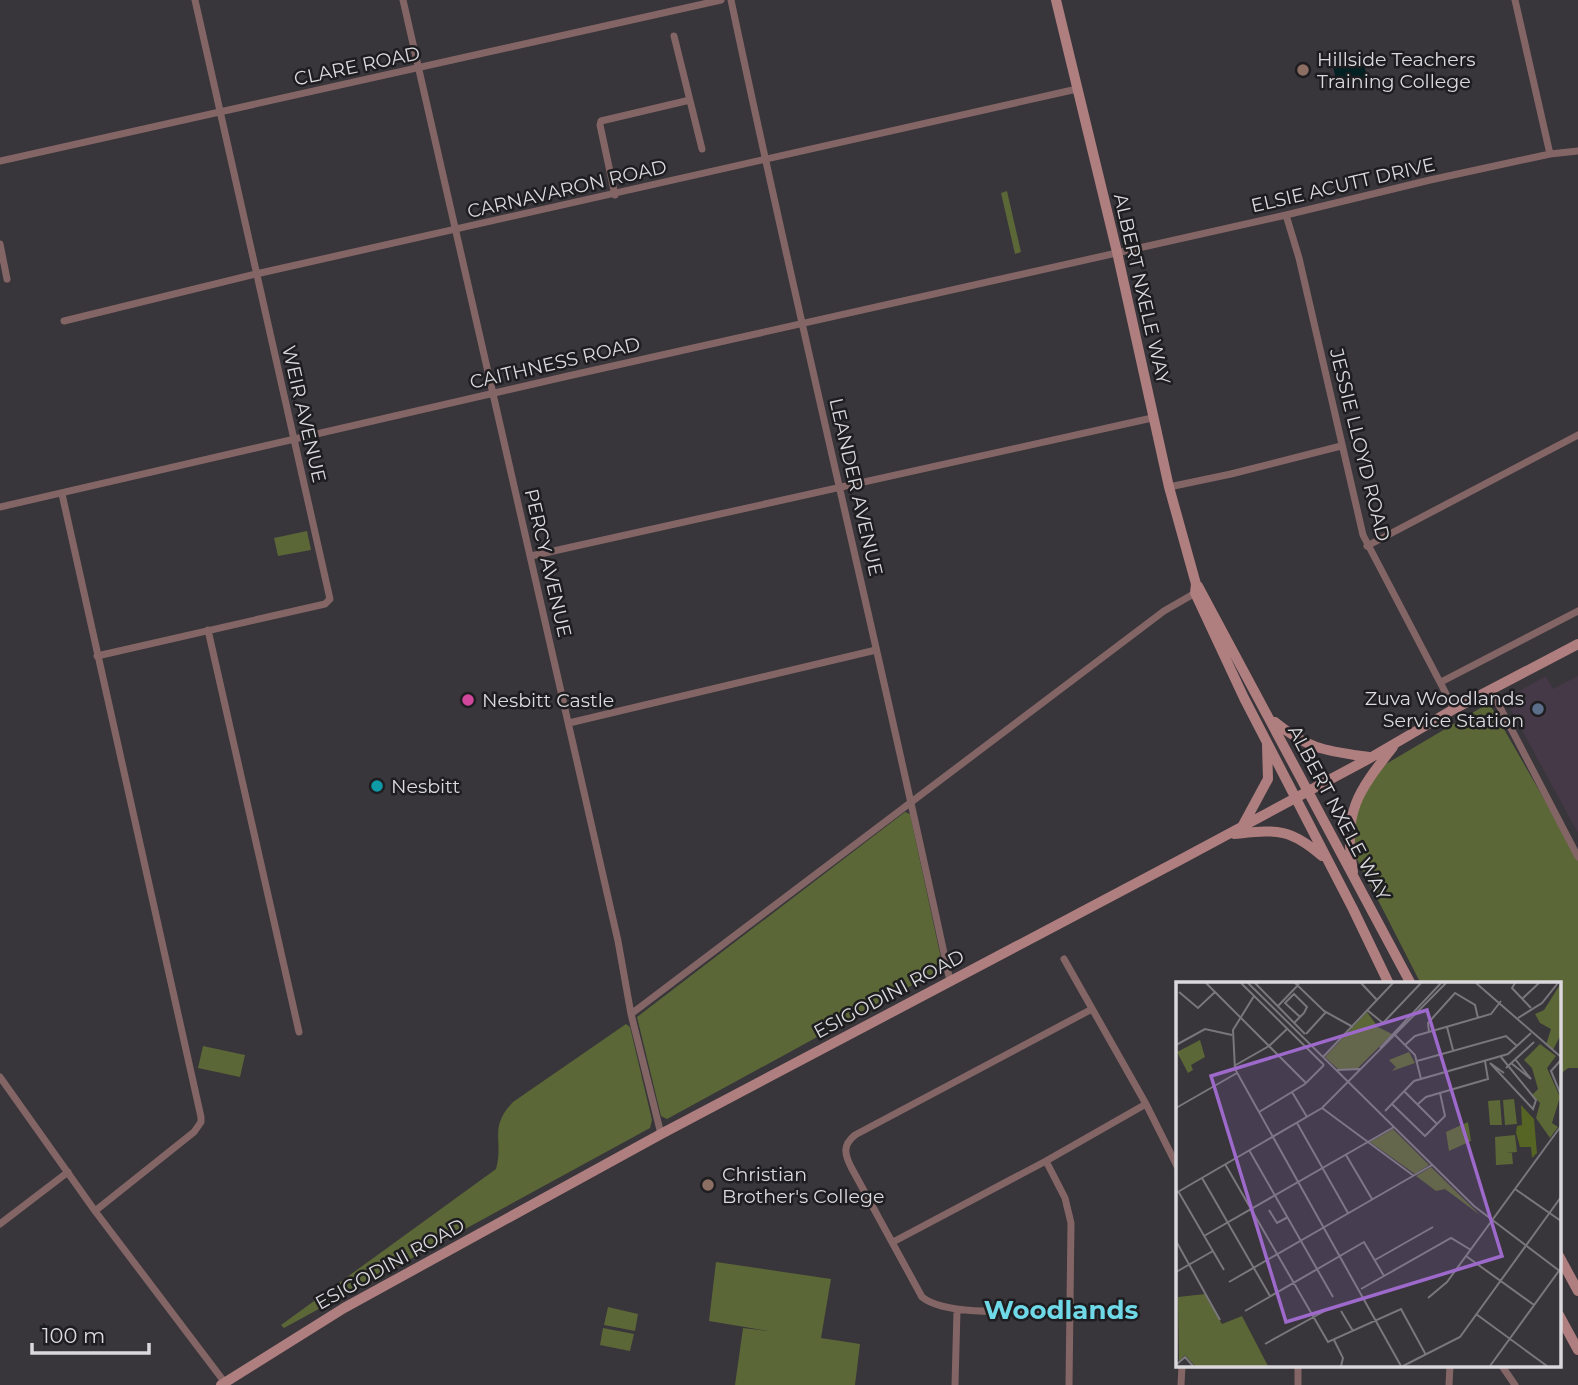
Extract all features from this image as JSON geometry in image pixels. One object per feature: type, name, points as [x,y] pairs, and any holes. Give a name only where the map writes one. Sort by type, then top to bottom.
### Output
[{"type":"main road","name":"ALBERT NXELE WAY","points":[[1056,0],[1117,252],[1152,418],[1197,589],[1244,698],[1388,982]]},
{"type":"main road","name":"ALBERT NXELE WAY","points":[[1197,589],[1270,718],[1355,883],[1410,982]]},
{"type":"main road","name":"ESIGODINI ROAD","points":[[225,1384],[344,1308],[661,1134],[1242,827],[1454,709],[1578,644]]},
{"type":"main road","points":[[1270,718],[1294,738],[1320,750],[1370,758]]},
{"type":"main road","points":[[1242,827],[1268,779],[1267,739]]},
{"type":"main road","points":[[1355,883],[1349,846],[1353,810],[1363,785],[1397,742]]},
{"type":"main road","points":[[1226,835],[1283,832],[1306,842],[1327,860]]},
{"type":"main road","points":[[1560,1258],[1578,1291]]},
{"type":"main road","points":[[1560,1317],[1578,1350]]},
{"type":"street","name":"WEIR AVENUE","points":[[97,656],[325,604],[330,599],[195,0]]},
{"type":"street","name":"PERCY AVENUE","points":[[402,0],[569,723],[618,942],[631,1014],[661,1134]]},
{"type":"street","name":"CLARE ROAD","points":[[0,161],[721,0]]},
{"type":"street","name":"LEANDER AVENUE","points":[[731,0],[765,161],[912,801],[950,981]]},
{"type":"street","points":[[1515,0],[1550,154]]},
{"type":"street","points":[[674,36],[702,149]]},
{"type":"street","name":"CARNAVARON ROAD","points":[[64,321],[256,274],[1077,89]]},
{"type":"street","points":[[615,195],[601,121],[690,100]]},
{"type":"street","name":"ELSIE ACUTT DRIVE","points":[[1117,252],[1550,154],[1578,151]]},
{"type":"street","name":"JESSIE LLOYD ROAD","points":[[1286,215],[1299,258],[1341,446],[1367,546],[1454,709]]},
{"type":"street","points":[[0,244],[7,279]]},
{"type":"street","name":"CAITHNESS ROAD","points":[[0,507],[1117,252]]},
{"type":"street","points":[[531,556],[1152,418]]},
{"type":"street","points":[[1367,546],[1578,435]]},
{"type":"street","points":[[1169,487],[1341,446]]},
{"type":"street","points":[[62,494],[201,1117],[201,1122],[194,1132],[95,1211]]},
{"type":"street","points":[[631,1014],[1164,611],[1197,589]]},
{"type":"street","points":[[1441,682],[1578,611]]},
{"type":"street","points":[[208,630],[299,1032]]},
{"type":"street","points":[[569,723],[876,650]]},
{"type":"street","points":[[1491,690],[1578,857]]},
{"type":"street","points":[[1064,959],[1146,1104],[1176,1164]]},
{"type":"street","points":[[1068,1309],[957,1310],[929,1302],[922,1297],[845,1156],[845,1148],[849,1141],[1092,1009]]},
{"type":"street","points":[[0,1077],[95,1211],[225,1384]]},
{"type":"street","points":[[893,1242],[1046,1161],[1146,1104]]},
{"type":"street","points":[[1046,1161],[1069,1210],[1071,1223],[1069,1385]]},
{"type":"street","points":[[0,1224],[68,1172]]},
{"type":"street","points":[[955,1385],[957,1310]]},
{"type":"street","points":[[1503,1368],[1514,1385]]},
{"type":"shaded area","points":[[1546,676],[1553,689],[1578,676],[1578,833],[1505,699]]},
{"type":"green space","points":[[1007,191],[1021,252],[1015,254],[1001,193]]},
{"type":"green space","points":[[307,531],[311,550],[278,556],[274,538]]},
{"type":"green space","points":[[1489,703],[1578,858],[1578,1068],[1568,1068],[1560,1074],[1560,982],[1420,982],[1357,859],[1353,834],[1358,809],[1368,787],[1386,764]]},
{"type":"green space","points":[[905,812],[910,814],[942,963],[940,970],[667,1119],[661,1116],[637,1017]]},
{"type":"green space","points":[[626,1024],[630,1027],[652,1120],[650,1128],[284,1328],[281,1325],[496,1169],[501,1119],[513,1102]]},
{"type":"green space","points":[[203,1046],[245,1055],[240,1077],[198,1068]]},
{"type":"green space","points":[[716,1262],[831,1279],[821,1338],[860,1344],[855,1385],[735,1385],[743,1328],[769,1331],[709,1321]]},
{"type":"green space","points":[[608,1307],[638,1314],[635,1331],[604,1325]]},
{"type":"green space","points":[[603,1328],[634,1334],[630,1351],[600,1345]]},
{"type":"water","points":[[1361,54],[1368,80],[1338,88],[1332,62]]},
{"type":"place","name":"Hillside Teachers Training College","points":[[1303,70]]},
{"type":"place","name":"Nesbitt Castle","points":[[468,700]]},
{"type":"place","name":"Zuva Woodlands Service Station","points":[[1538,709]]},
{"type":"place","name":"Nesbitt","points":[[377,786]]},
{"type":"place","name":"Christian Brother's College","points":[[708,1185]]},
{"type":"district","name":"Woodlands","points":[[1061,1310]]}]
